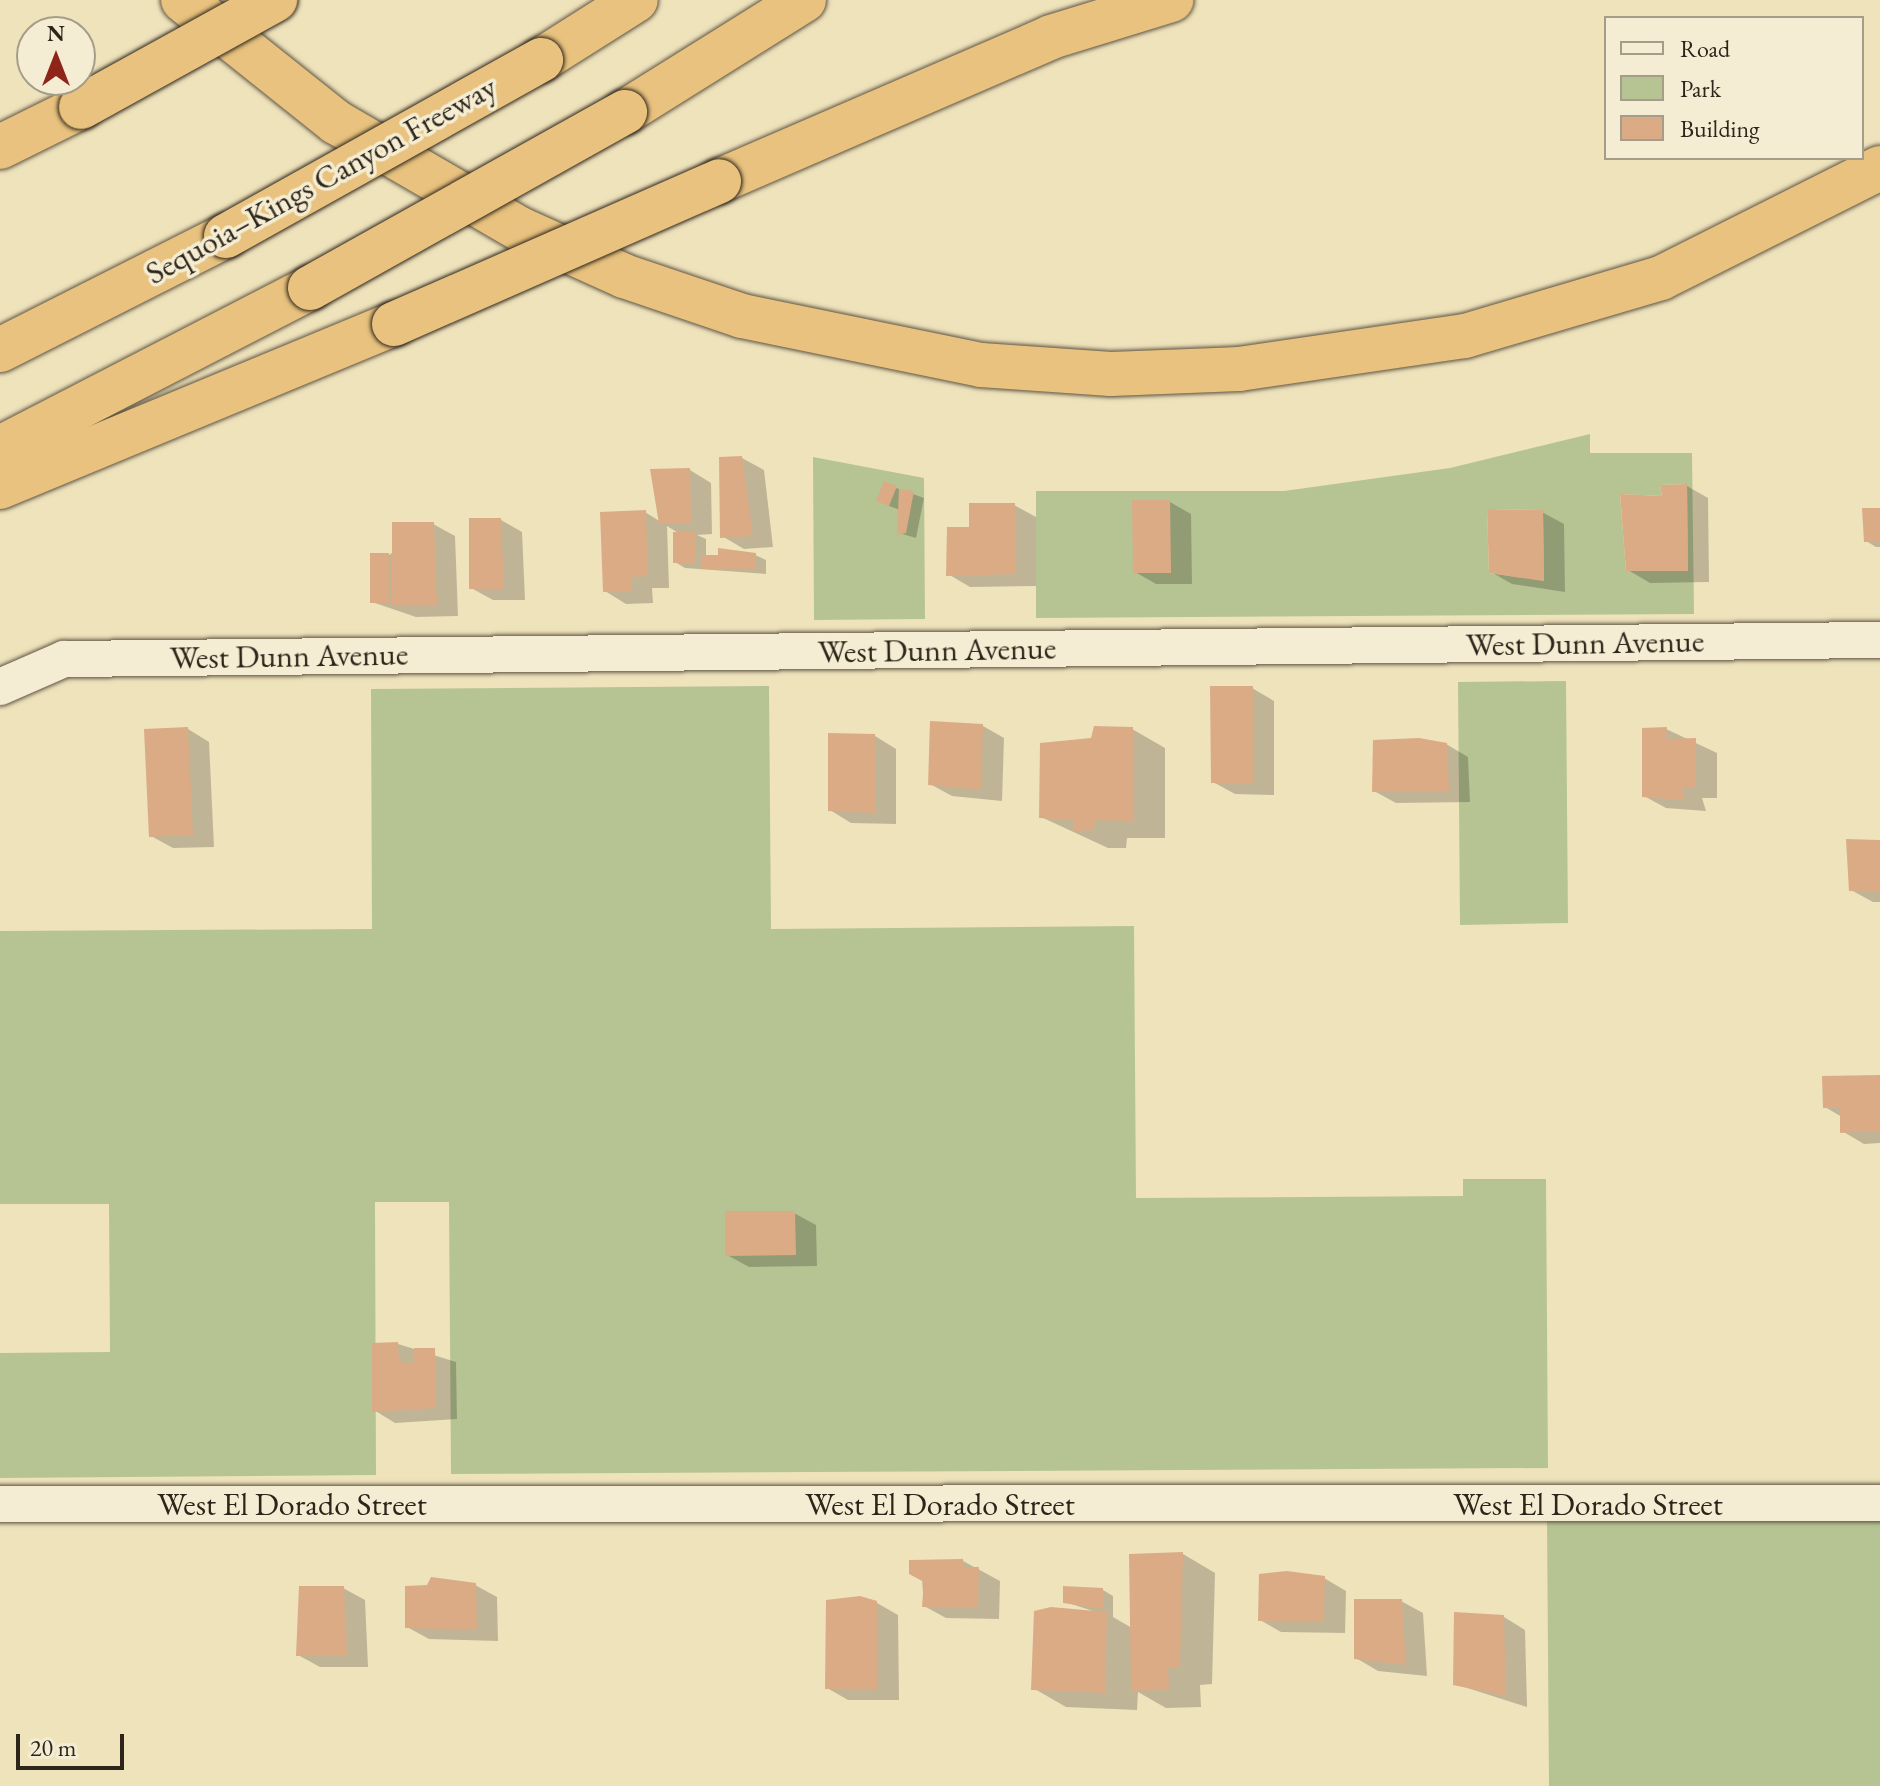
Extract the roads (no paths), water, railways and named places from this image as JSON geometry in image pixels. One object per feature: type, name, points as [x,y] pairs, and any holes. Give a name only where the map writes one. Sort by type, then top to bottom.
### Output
[{"type":"highway","points":[[183,0],[336,122],[520,229],[624,276],[742,316],[981,365],[1111,374],[1239,369],[1465,336],[1661,278],[1880,168]]},
{"type":"highway","points":[[0,147],[81,107],[275,0]]},
{"type":"highway","name":"Sequoia–Kings Canyon Freeway","points":[[0,350],[226,236],[541,60],[636,0]]},
{"type":"highway","points":[[0,448],[310,288],[625,112],[804,0]]},
{"type":"highway","points":[[0,487],[394,324],[1051,37],[1171,0]]},
{"type":"street","name":"West Dunn Avenue","points":[[0,687],[64,659],[1880,640]]},
{"type":"street","name":"West El Dorado Street","points":[[0,1504],[1880,1503]]}]
